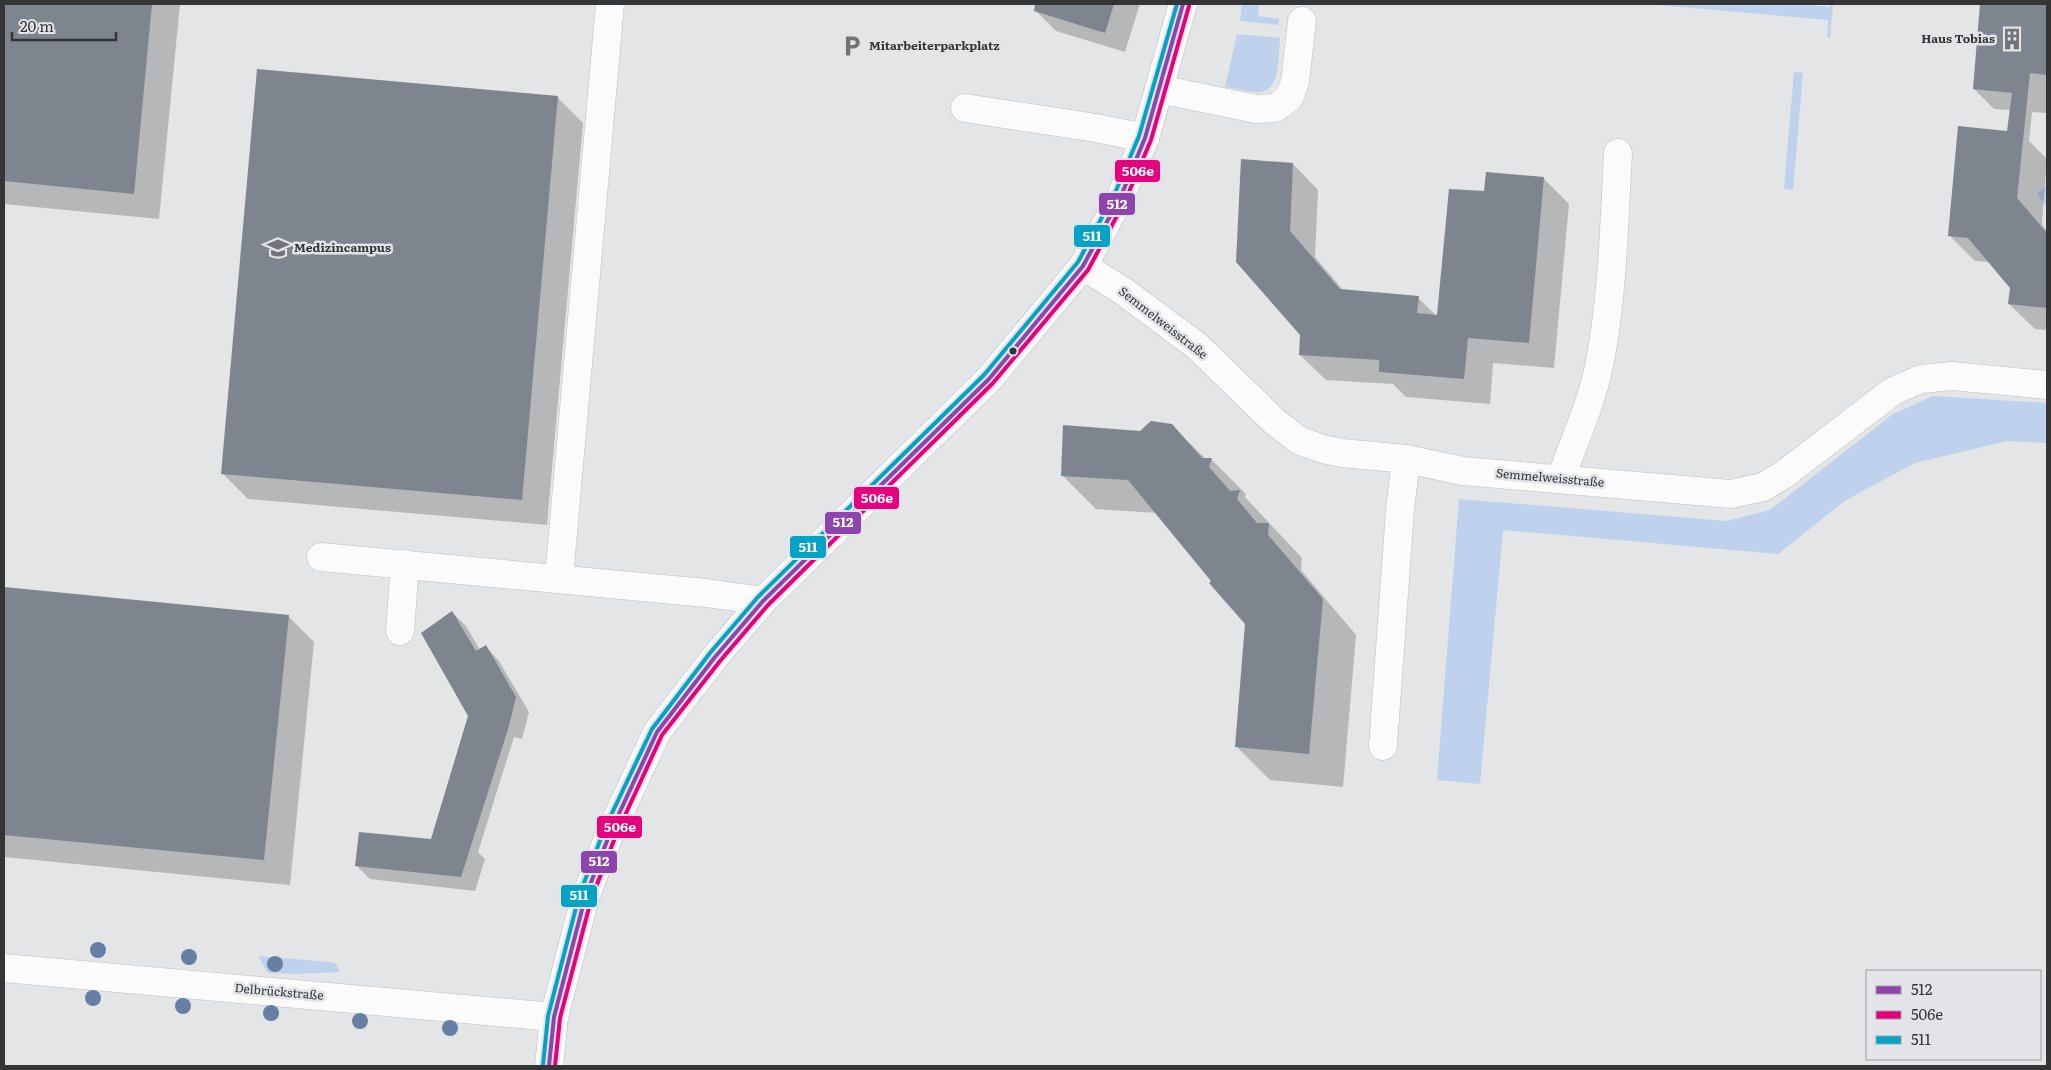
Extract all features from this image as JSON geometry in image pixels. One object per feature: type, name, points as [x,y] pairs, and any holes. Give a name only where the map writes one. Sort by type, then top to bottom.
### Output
[{"type":"street","points":[[559,578],[610,4]]},
{"type":"street","points":[[549,1066],[554,1017],[585,898],[610,833],[657,732],[762,601],[989,379],[1083,266],[1121,196],[1145,138],[1183,4]]},
{"type":"street","points":[[1159,89],[1256,109],[1275,108],[1288,98],[1295,82],[1302,21]]},
{"type":"street","points":[[965,108],[1096,128],[1145,138]]},
{"type":"street","points":[[1561,478],[1592,395],[1599,366],[1610,303],[1618,152]]},
{"type":"street","name":"Semmelweisstraße","points":[[1083,266],[1124,292],[1197,346],[1274,422],[1300,441],[1342,453],[1406,459],[1463,470],[1731,494],[1764,487],[1783,475],[1893,391],[1921,379],[1952,376],[2047,385]]},
{"type":"street","points":[[1382,746],[1400,510],[1406,459]]},
{"type":"street","points":[[321,557],[559,578],[706,593],[762,601]]},
{"type":"street","points":[[400,631],[405,564]]},
{"type":"street","name":"Delbrückstraße","points":[[4,968],[554,1017]]},
{"type":"shaded area","points":[[1242,4],[1259,4],[1258,16],[1279,19],[1278,25],[1240,21]]},
{"type":"shaded area","points":[[1647,4],[1795,4],[1830,7],[1830,4],[1833,4],[1830,38],[1827,37],[1828,20]]},
{"type":"shaded area","points":[[1237,34],[1280,38],[1278,70],[1272,85],[1267,90],[1256,92],[1225,87]]},
{"type":"shaded area","points":[[1794,72],[1803,73],[1793,190],[1784,189]]},
{"type":"shaded area","points":[[2047,185],[2047,207],[2037,194]]},
{"type":"shaded area","points":[[1933,396],[2047,403],[2047,443],[2007,441],[1915,463],[1846,500],[1778,554],[1503,530],[1480,784],[1437,780],[1459,499],[1727,521],[1770,510],[1893,414]]},
{"type":"shaded area","points":[[258,956],[330,962],[335,963],[340,972],[268,973]]},
{"type":"building","points":[[4,4],[152,4],[134,194],[4,181]]},
{"type":"building","points":[[1035,4],[1114,4],[1105,33],[1034,11]]},
{"type":"building","points":[[1980,4],[2047,4],[2047,75],[2030,73],[2017,198],[2047,233],[2047,308],[2008,304],[2010,288],[1968,238],[1948,236],[1958,126],[2007,131],[2012,93],[1973,89]]},
{"type":"building","points":[[257,69],[558,96],[522,500],[221,474]]},
{"type":"building","points":[[1241,159],[1293,163],[1290,231],[1340,289],[1419,296],[1417,313],[1437,315],[1449,189],[1484,191],[1486,172],[1544,177],[1529,343],[1468,338],[1464,379],[1379,372],[1379,360],[1299,355],[1300,335],[1236,262]]},
{"type":"building","points":[[1151,421],[1172,424],[1202,458],[1212,458],[1209,467],[1230,491],[1240,490],[1237,499],[1257,523],[1269,523],[1268,535],[1323,599],[1309,754],[1235,747],[1245,624],[1209,583],[1211,581],[1128,480],[1061,476],[1063,425],[1140,431]]},
{"type":"building","points":[[4,587],[289,615],[264,860],[4,835]]},
{"type":"building","points":[[452,611],[476,651],[486,645],[516,697],[509,726],[461,877],[355,866],[359,832],[431,839],[468,716],[421,633]]},
{"type":"transit line","name":"511","points":[[543,1065],[548,1016],[579,896],[604,830],[652,729],[710,653],[758,597],[984,375],[1078,262],[1115,193],[1139,136],[1177,4]]},
{"type":"transit line","name":"512","points":[[549,1066],[554,1017],[585,898],[610,833],[657,732],[715,657],[763,601],[989,379],[1083,266],[1121,196],[1145,138],[1183,4]]},
{"type":"transit line","name":"506e","points":[[555,1066],[560,1018],[591,900],[616,835],[662,735],[720,661],[768,605],[993,383],[1088,270],[1126,199],[1151,140],[1189,6]]},
{"type":"place","name":"Haus Tobias","points":[[2012,39]]},
{"type":"place","name":"Mitarbeiterparkplatz","points":[[852,46]]},
{"type":"place","name":"Medizincampus","points":[[278,248]]}]
